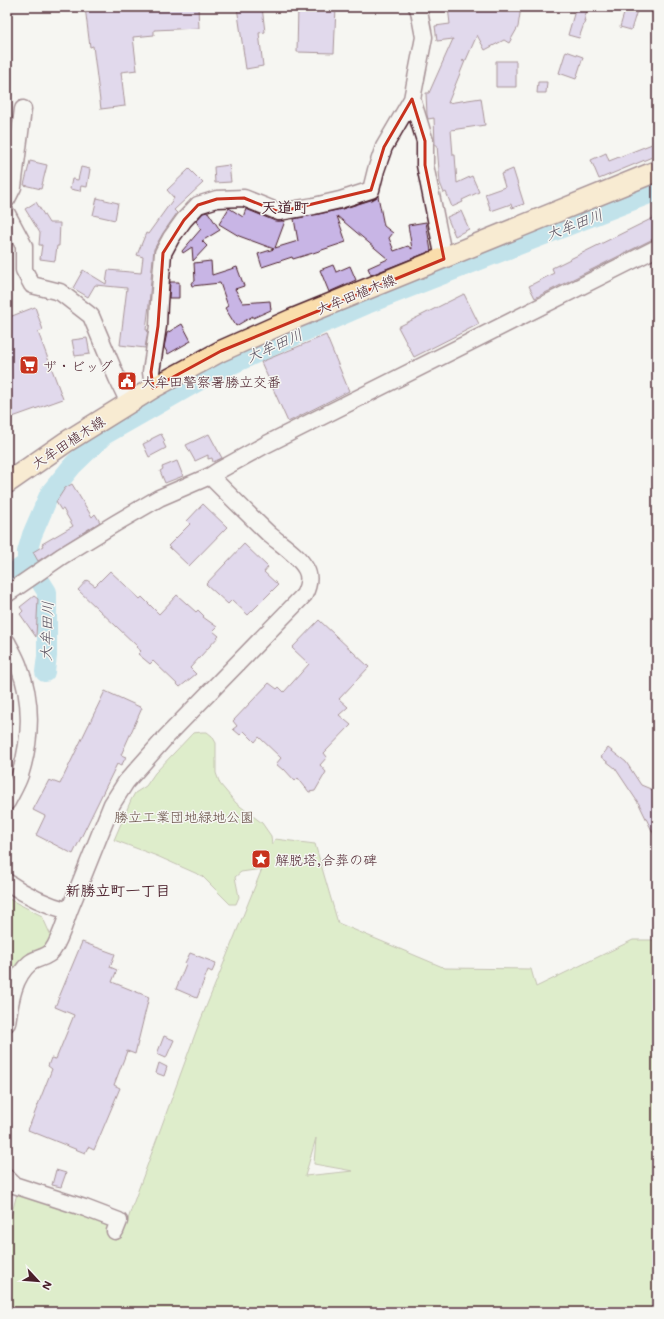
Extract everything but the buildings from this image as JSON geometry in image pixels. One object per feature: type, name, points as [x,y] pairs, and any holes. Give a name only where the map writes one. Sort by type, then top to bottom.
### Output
[{"type":"main road","name":"大牟田植木線","points":[[7,483],[66,442],[153,388],[221,351],[293,319],[657,171]]},
{"type":"street","points":[[153,388],[151,372],[158,326],[163,253],[171,238],[184,220],[198,205],[217,199],[244,198],[279,212],[314,206],[371,190],[384,147],[412,99],[424,37],[420,11],[417,7]]},
{"type":"street","points":[[412,99],[425,141],[425,165],[444,258]]},
{"type":"street","points":[[7,199],[13,187],[23,109]]},
{"type":"street","points":[[7,214],[24,246],[24,270],[32,285],[60,292],[91,316],[129,403]]},
{"type":"street","points":[[7,594],[62,556],[159,498],[210,476],[265,445],[657,248]]},
{"type":"street","points":[[7,1023],[10,1004],[18,978],[30,963],[51,953],[60,936],[112,804],[126,782],[166,737],[304,595],[308,587],[309,578],[307,570],[298,559],[269,534],[210,476]]},
{"type":"street","points":[[7,642],[19,667],[26,692],[29,724],[20,776],[7,802]]},
{"type":"street","points":[[7,882],[24,894],[53,907],[69,911]]},
{"type":"street","points":[[7,1178],[14,1185],[36,1195],[85,1208],[119,1221],[115,1231]]},
{"type":"highlighted area","points":[[412,99],[425,141],[425,165],[444,259],[221,351],[153,388],[151,372],[158,326],[163,253],[184,220],[198,205],[217,199],[244,198],[279,212],[371,190],[384,147]]},
{"type":"green space","name":"勝立工業団地緑地公園","points":[[207,732],[212,736],[216,743],[216,773],[220,784],[236,803],[262,823],[271,836],[272,845],[275,839],[315,844],[338,923],[445,968],[531,969],[536,987],[633,940],[657,940],[657,1312],[104,1312],[104,1308],[102,1312],[7,1312],[7,1231],[18,1190],[126,1226],[197,1029],[262,869],[241,872],[235,877],[239,897],[236,904],[230,904],[202,876],[157,856],[114,840],[135,793],[146,786],[155,773],[193,733]],"holes":[[[316,1138],[314,1164],[353,1171],[305,1176]]]},
{"type":"green space","points":[[7,898],[42,916],[52,938],[43,947],[28,953],[7,984]]},
{"type":"waterway","name":"大牟田川","points":[[45,672],[47,656],[47,592],[27,560],[27,552],[32,535],[50,493],[73,465],[104,435],[209,375],[285,340],[367,304],[657,191]]},
{"type":"waterway","points":[[7,577],[29,562]]},
{"type":"place","name":"ザ・ビッグ","points":[[29,365]]},
{"type":"place","name":"大牟田警察署勝立交番","points":[[127,381]]},
{"type":"place","name":"解脱塔,合葬の碑","points":[[261,859]]},
{"type":"district","name":"天道町","points":[[285,206]]},
{"type":"district","name":"新勝立町一丁目","points":[[118,890]]}]
